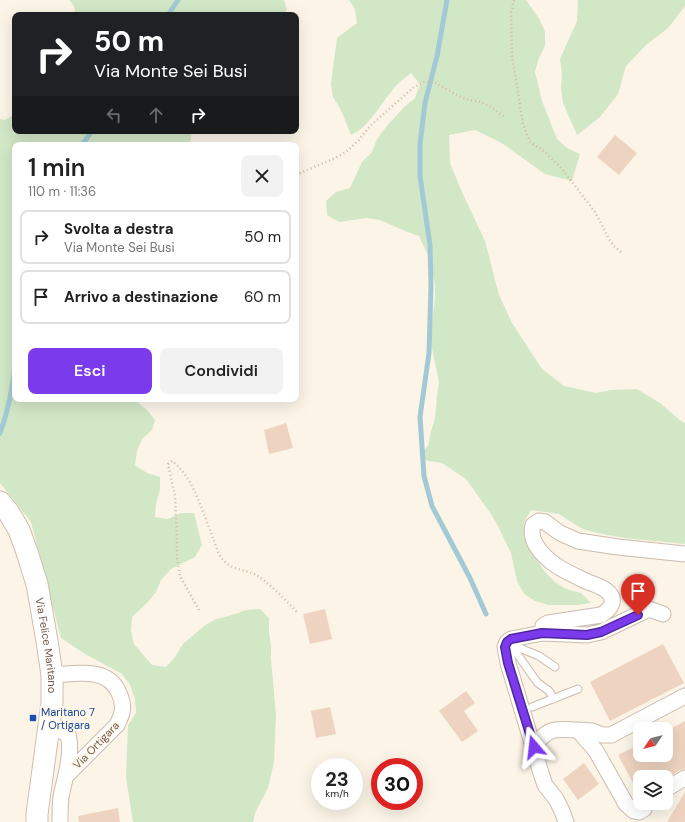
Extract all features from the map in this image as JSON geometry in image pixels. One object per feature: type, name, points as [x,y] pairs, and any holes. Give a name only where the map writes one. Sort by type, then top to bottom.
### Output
[{"type":"street","name":"Via Felice Maritano","points":[[0,502],[20,530],[37,584],[52,675],[52,703],[37,822]]},
{"type":"street","points":[[542,633],[543,626],[548,623],[601,616],[608,612],[612,604],[612,598],[607,591],[552,563],[539,550],[531,531],[533,525],[539,521],[545,522],[560,533],[578,541],[685,554]]},
{"type":"street","points":[[566,822],[556,798],[545,785],[508,663],[505,647],[507,642],[511,639],[542,633],[587,635],[601,632],[649,609],[663,614]]},
{"type":"street","name":"Via Ortigara","points":[[52,675],[88,673],[99,675],[110,680],[117,687],[123,705],[122,716],[117,726],[66,776]]},
{"type":"street","points":[[534,747],[542,737],[551,731],[578,730],[602,735],[610,735],[685,696]]},
{"type":"street","name":"Via Ortigara","points":[[49,729],[68,734],[69,741],[70,750],[61,797],[60,822]]},
{"type":"street","points":[[578,730],[596,751],[626,804],[634,811],[639,812],[642,810]]},
{"type":"street","points":[[673,785],[685,778]]},
{"type":"lane","points":[[507,642],[539,656],[555,667]]},
{"type":"lane","points":[[507,642],[538,683],[548,691],[554,699]]},
{"type":"lane","points":[[532,707],[578,689]]},
{"type":"path","points":[[514,0],[511,12],[512,55],[523,124],[530,142],[545,152],[562,169],[595,212],[609,239],[621,252]]},
{"type":"path","points":[[299,174],[346,152],[358,141],[370,126],[414,87],[424,82],[434,82],[459,96],[469,100],[481,102],[506,118]]},
{"type":"path","points":[[199,610],[180,576],[177,558],[175,496],[168,464],[172,461],[186,476],[196,494],[216,547],[223,560],[234,569],[255,574],[278,592],[297,612]]},
{"type":"green space","points":[[69,0],[284,0],[287,10],[285,12],[75,12],[72,3]]},
{"type":"green space","points":[[349,0],[526,0],[540,20],[545,32],[545,46],[539,58],[535,72],[542,101],[557,139],[567,148],[580,154],[572,181],[545,174],[500,142],[475,130],[449,135],[450,163],[485,241],[499,295],[512,323],[542,369],[564,386],[596,393],[611,390],[637,389],[660,403],[685,423],[685,544],[625,538],[597,533],[583,529],[559,514],[531,510],[524,523],[524,536],[530,549],[545,572],[555,582],[566,589],[581,593],[591,603],[577,605],[549,605],[535,601],[524,594],[517,581],[511,553],[498,526],[466,479],[442,463],[428,461],[419,456],[428,446],[435,418],[439,382],[430,339],[435,298],[435,284],[429,257],[419,236],[380,220],[366,218],[339,222],[327,215],[326,201],[336,192],[350,188],[362,162],[372,152],[377,139],[404,107],[415,98],[420,84],[411,73],[395,86],[368,122],[351,135],[341,110],[333,97],[331,84],[337,38],[357,23],[355,9]]},
{"type":"green space","points":[[578,0],[685,0],[685,6],[668,28],[646,45],[626,66],[618,94],[600,117],[577,135],[563,103],[560,59],[577,21]]},
{"type":"green space","points":[[12,116],[12,134],[192,134],[190,142],[12,142],[12,402],[137,402],[147,410],[155,420],[152,430],[142,439],[137,451],[135,465],[147,473],[160,477],[160,490],[156,503],[155,517],[168,519],[181,513],[194,513],[202,545],[195,557],[171,569],[161,580],[156,592],[132,617],[131,631],[134,644],[152,665],[166,667],[175,657],[183,644],[204,626],[216,619],[246,610],[260,609],[269,618],[276,715],[274,762],[268,788],[255,813],[253,822],[133,822],[126,778],[128,725],[136,713],[135,699],[130,685],[122,674],[85,654],[61,638],[31,522],[0,483],[0,119],[5,120]]},
{"type":"building","points":[[615,135],[637,153],[619,175],[597,157]]},
{"type":"building","points":[[286,423],[293,448],[269,454],[264,430]]},
{"type":"building","points":[[325,609],[332,639],[310,644],[303,614]]},
{"type":"building","points":[[663,644],[684,683],[610,721],[590,682]]},
{"type":"building","points":[[466,691],[475,703],[464,711],[478,731],[462,742],[439,711]]},
{"type":"building","points":[[330,707],[336,734],[316,738],[311,711]]},
{"type":"building","points":[[685,721],[685,769],[673,774],[673,770],[633,770],[633,783],[618,755],[633,748],[633,762],[673,762],[673,727]]},
{"type":"building","points":[[584,763],[599,784],[578,800],[563,779]]},
{"type":"building","points":[[685,792],[685,822],[667,822]]},
{"type":"building","points":[[118,808],[120,822],[79,822],[78,816]]},
{"type":"waterway","points":[[170,12],[178,0]]},
{"type":"waterway","points":[[447,0],[437,56],[425,103],[420,144],[420,176],[430,245],[431,286],[429,353],[420,417],[424,476],[432,506],[470,578],[486,614]]},
{"type":"waterway","points":[[84,142],[90,134]]},
{"type":"waterway","points":[[0,433],[12,388]]},
{"type":"place","name":"Maritano 7 / Ortigara","points":[[33,718]]},
{"type":"route","points":[[534,747],[508,663],[505,647],[507,642],[511,639],[542,633],[587,635],[601,632],[638,615]]}]
